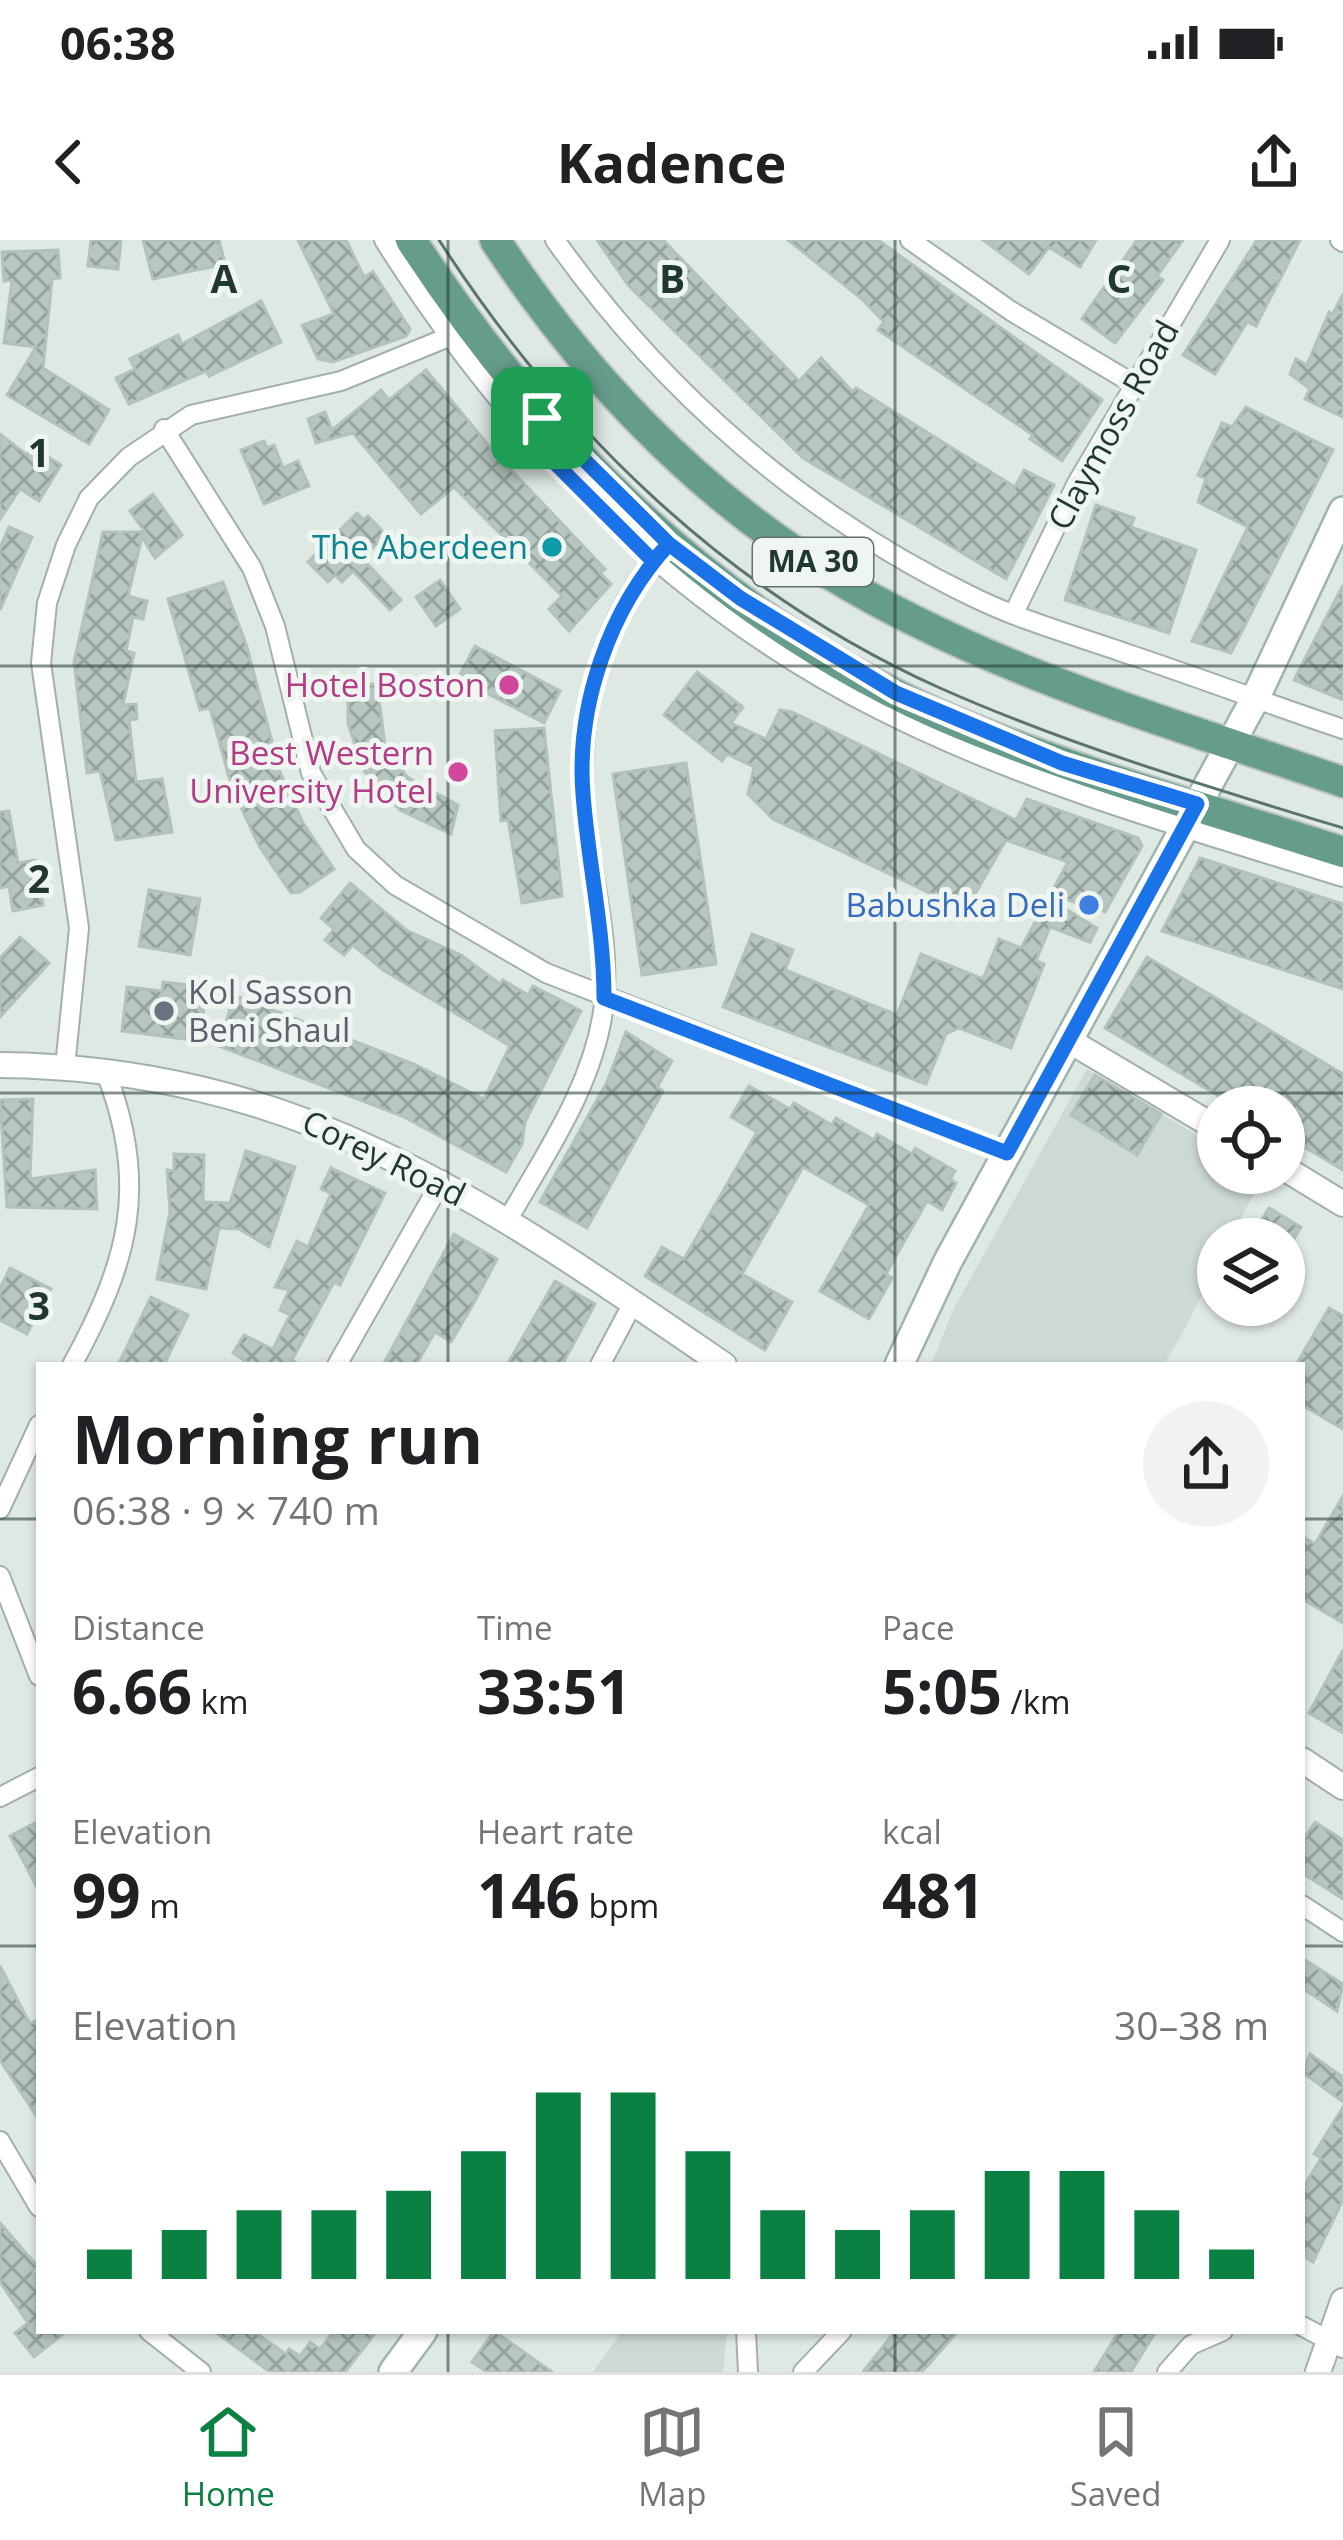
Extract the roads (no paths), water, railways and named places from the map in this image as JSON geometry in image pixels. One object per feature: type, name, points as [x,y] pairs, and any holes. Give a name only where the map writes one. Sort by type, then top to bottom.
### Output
[{"type":"main road","name":"MA 30","points":[[411,240],[533,426],[661,553],[740,598],[890,703],[1062,763],[1191,816],[1343,852]]},
{"type":"main road","name":"MA 30","points":[[495,240],[587,369],[758,525],[830,574],[990,656],[1343,782]]},
{"type":"main road","points":[[901,1362],[1007,1153],[1255,699],[1343,512]]},
{"type":"main road","points":[[393,2372],[422,2334]]},
{"type":"street","points":[[385,240],[446,338],[533,426]]},
{"type":"street","points":[[555,240],[633,341],[734,441],[848,525],[972,597],[1343,729]]},
{"type":"street","points":[[910,240],[1011,311],[1132,383]]},
{"type":"street","name":"Claymoss Road","points":[[1014,614],[1132,383],[1220,240]]},
{"type":"street","points":[[65,1067],[79,928],[41,663],[47,603],[66,545],[89,499],[164,429],[207,410],[341,381],[446,338]]},
{"type":"street","points":[[164,429],[223,515],[251,568],[274,626],[311,773],[356,849],[395,884],[545,973],[1007,1153]]},
{"type":"street","points":[[507,1221],[581,1085],[604,998],[604,937],[582,788],[587,727],[596,675],[614,628],[661,553]]},
{"type":"street","points":[[1191,816],[1343,877]]},
{"type":"street","points":[[1068,1040],[1197,1117]]},
{"type":"street","name":"Corey Road","points":[[0,1065],[65,1067],[257,1102],[442,1180],[720,1362]]},
{"type":"street","points":[[74,1362],[104,1306],[130,1232],[131,1182],[118,1102],[106,1073]]},
{"type":"street","points":[[340,1362],[442,1180]]},
{"type":"street","points":[[1305,1181],[1343,1204]]},
{"type":"street","points":[[602,1362],[633,1303]]},
{"type":"street","points":[[0,1509],[36,1431]]},
{"type":"street","points":[[0,1576],[36,1668]]},
{"type":"street","points":[[1305,1762],[1343,1787]]},
{"type":"street","points":[[0,1797],[36,1779]]},
{"type":"street","points":[[1305,1907],[1343,1932]]},
{"type":"street","points":[[0,2140],[36,2202]]},
{"type":"street","points":[[1318,2372],[1336,2343],[1343,2301]]},
{"type":"street","points":[[1305,2328],[1336,2343]]},
{"type":"street","points":[[152,2334],[201,2372]]},
{"type":"street","points":[[746,2334],[748,2372]]},
{"type":"street","points":[[803,2372],[839,2334]]},
{"type":"street","points":[[1167,2372],[1191,2345],[1216,2334]]},
{"type":"tram line","points":[[439,240],[540,378],[596,441],[721,555],[790,605],[863,649],[989,709],[1139,764],[1343,828]]},
{"type":"place","name":"The Aberdeen","points":[[552,547]]},
{"type":"place","name":"Hotel Boston","points":[[509,685]]},
{"type":"place","name":"Best Western University Hotel","points":[[458,772]]},
{"type":"place","name":"Babushka Deli","points":[[1089,905]]},
{"type":"place","name":"Kol Sasson Beni Shaul","points":[[164,1011]]}]
